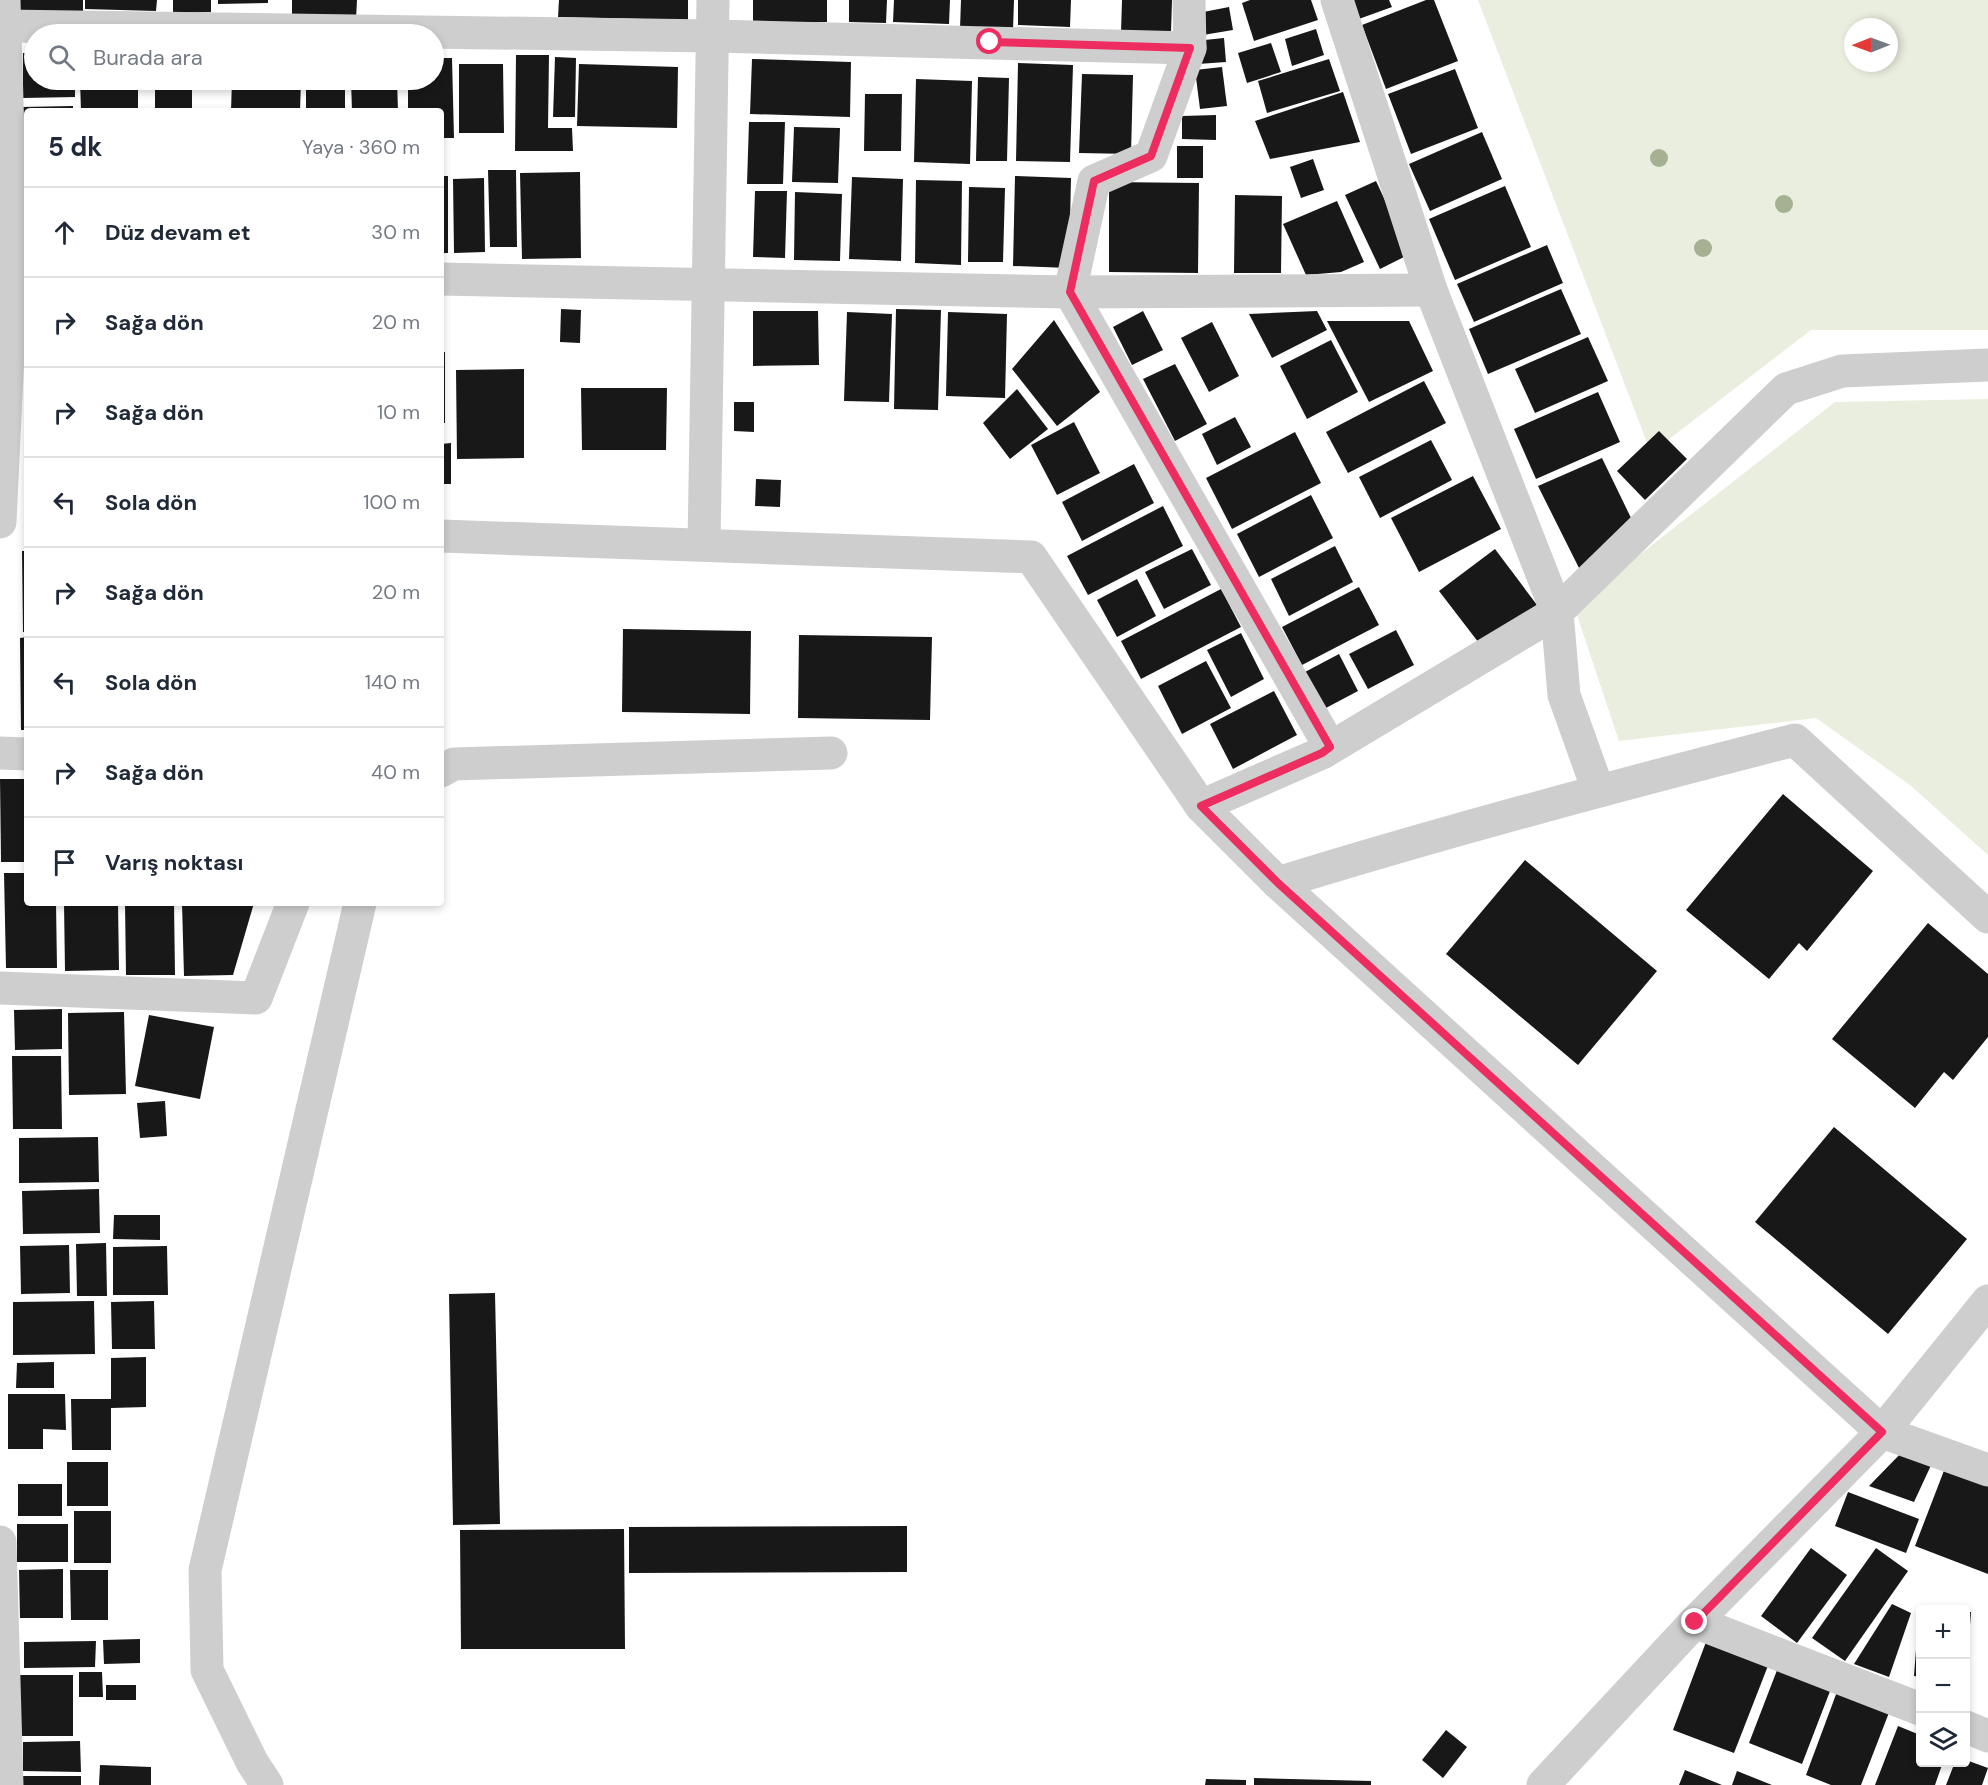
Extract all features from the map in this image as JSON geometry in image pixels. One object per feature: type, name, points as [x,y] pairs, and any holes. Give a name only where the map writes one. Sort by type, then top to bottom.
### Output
[{"type":"street","points":[[704,545],[713,0]]},
{"type":"street","points":[[1189,0],[1190,48],[1151,156],[1094,181],[1070,292],[1330,747]]},
{"type":"street","points":[[1337,0],[1431,290],[1557,612],[1564,695],[1598,790]]},
{"type":"street","points":[[0,522],[19,269],[4,13],[343,24]]},
{"type":"street","points":[[444,27],[1190,48]]},
{"type":"street","points":[[444,279],[1070,292],[1431,290]]},
{"type":"street","points":[[1201,806],[1322,753],[1557,612],[1786,388],[1842,371],[1988,365]]},
{"type":"street","points":[[0,514],[24,516]]},
{"type":"street","points":[[444,536],[1031,557],[1201,806],[1278,883],[1882,1432],[1988,1470]]},
{"type":"street","points":[[1278,883],[1598,790],[1795,740],[1988,917]]},
{"type":"street","points":[[0,753],[24,754]]},
{"type":"street","points":[[444,769],[454,764],[831,753]]},
{"type":"street","points":[[0,988],[256,998],[292,906]]},
{"type":"street","points":[[267,1785],[252,1762],[207,1670],[205,1570],[359,906]]},
{"type":"street","points":[[1543,1785],[1695,1622],[1882,1432],[1988,1301]]},
{"type":"street","points":[[0,1542],[7,1785]]},
{"type":"street","points":[[1695,1622],[1916,1707]]},
{"type":"street","points":[[1970,1729],[1988,1736]]},
{"type":"green space","points":[[1478,0],[1988,0],[1988,330],[1811,330],[1651,453]]},
{"type":"green space","points":[[1988,399],[1988,855],[1910,785],[1816,718],[1619,741],[1574,606],[1835,402]]},
{"type":"building","points":[[20,0],[83,0],[83,11],[20,12]]},
{"type":"building","points":[[85,0],[157,0],[156,11],[85,9]]},
{"type":"building","points":[[173,0],[211,0],[211,12],[173,13]]},
{"type":"building","points":[[218,0],[268,0],[268,3],[218,4]]},
{"type":"building","points":[[292,0],[357,0],[356,19],[292,18]]},
{"type":"building","points":[[559,0],[688,0],[688,20],[558,17]]},
{"type":"building","points":[[753,0],[827,0],[827,22],[753,24]]},
{"type":"building","points":[[849,0],[887,0],[886,23],[849,22]]},
{"type":"building","points":[[894,0],[950,0],[949,24],[893,22]]},
{"type":"building","points":[[961,0],[1014,0],[1013,30],[960,29]]},
{"type":"building","points":[[1018,0],[1071,0],[1070,27],[1018,25]]},
{"type":"building","points":[[1122,0],[1172,0],[1171,33],[1121,32]]},
{"type":"building","points":[[1250,0],[1311,0],[1318,20],[1254,41],[1242,3]]},
{"type":"building","points":[[1349,0],[1389,0],[1392,7],[1356,20]]},
{"type":"building","points":[[1426,0],[1434,0],[1458,61],[1386,89],[1362,25]]},
{"type":"building","points":[[1229,7],[1233,30],[1197,36],[1193,14]]},
{"type":"building","points":[[1316,29],[1324,55],[1292,66],[1285,39]]},
{"type":"building","points":[[1224,38],[1226,62],[1198,64],[1195,41]]},
{"type":"building","points":[[1271,43],[1281,72],[1247,83],[1238,53]]},
{"type":"building","points":[[23,53],[24,90],[75,90],[75,97],[23,98]]},
{"type":"building","points":[[516,55],[549,55],[548,128],[572,128],[573,151],[515,151]]},
{"type":"building","points":[[555,57],[576,58],[575,117],[553,117]]},
{"type":"building","points":[[444,58],[452,58],[454,138],[444,138],[444,108],[408,108],[408,90],[444,90]]},
{"type":"building","points":[[752,59],[851,62],[850,117],[750,114]]},
{"type":"building","points":[[1329,59],[1340,91],[1267,113],[1258,81]]},
{"type":"building","points":[[1018,63],[1073,65],[1070,162],[1016,161]]},
{"type":"building","points":[[459,64],[503,64],[504,133],[459,133]]},
{"type":"building","points":[[579,64],[678,67],[677,128],[577,126]]},
{"type":"building","points":[[1222,67],[1227,106],[1200,109],[1195,70]]},
{"type":"building","points":[[1455,69],[1478,128],[1411,154],[1388,94]]},
{"type":"building","points":[[1082,74],[1133,75],[1131,154],[1079,153]]},
{"type":"building","points":[[978,77],[1009,78],[1007,161],[976,161]]},
{"type":"building","points":[[916,79],[972,81],[970,164],[914,162]]},
{"type":"building","points":[[80,90],[138,90],[138,108],[81,108]]},
{"type":"building","points":[[155,90],[192,90],[192,108],[155,108]]},
{"type":"building","points":[[232,90],[301,90],[300,108],[231,108]]},
{"type":"building","points":[[306,90],[345,90],[345,108],[306,108]]},
{"type":"building","points":[[351,90],[397,90],[398,108],[352,108]]},
{"type":"building","points":[[1343,92],[1360,142],[1270,159],[1255,121]]},
{"type":"building","points":[[865,94],[902,94],[901,151],[864,151]]},
{"type":"building","points":[[73,106],[73,108],[24,108],[23,154],[22,107]]},
{"type":"building","points":[[1216,115],[1216,140],[1182,139],[1182,116]]},
{"type":"building","points":[[749,122],[785,122],[783,184],[747,184]]},
{"type":"building","points":[[794,127],[840,128],[838,183],[792,182]]},
{"type":"building","points":[[1482,132],[1502,179],[1430,211],[1409,164]]},
{"type":"building","points":[[1177,146],[1203,146],[1203,178],[1177,178]]},
{"type":"building","points":[[1313,159],[1324,190],[1301,198],[1290,167]]},
{"type":"building","points":[[488,170],[516,170],[517,247],[490,247]]},
{"type":"building","points":[[580,172],[581,258],[522,259],[520,173]]},
{"type":"building","points":[[444,176],[448,176],[448,253],[444,253]]},
{"type":"building","points":[[1015,176],[1071,178],[1069,268],[1013,266]]},
{"type":"building","points":[[852,177],[903,179],[901,261],[849,259]]},
{"type":"building","points":[[484,178],[485,252],[454,253],[453,179]]},
{"type":"building","points":[[916,180],[962,181],[961,265],[915,263]]},
{"type":"building","points":[[1376,181],[1410,254],[1380,269],[1345,195]]},
{"type":"building","points":[[1109,182],[1199,183],[1198,273],[1109,272]]},
{"type":"building","points":[[1505,186],[1531,247],[1455,280],[1429,219]]},
{"type":"building","points":[[969,187],[1005,188],[1003,262],[968,262]]},
{"type":"building","points":[[755,191],[787,191],[785,258],[753,257]]},
{"type":"building","points":[[795,192],[842,194],[840,261],[794,260]]},
{"type":"building","points":[[1235,195],[1282,196],[1281,273],[1234,273]]},
{"type":"building","points":[[1337,201],[1364,262],[1341,272],[1306,275],[1283,224]]},
{"type":"building","points":[[1547,245],[1563,283],[1474,322],[1457,284]]},
{"type":"building","points":[[1561,289],[1581,334],[1488,374],[1469,329]]},
{"type":"building","points":[[561,309],[581,310],[580,343],[560,342]]},
{"type":"building","points":[[896,309],[941,310],[938,410],[894,409]]},
{"type":"building","points":[[753,311],[818,311],[819,365],[753,366]]},
{"type":"building","points":[[1143,311],[1163,350],[1132,365],[1113,327]]},
{"type":"building","points":[[1317,311],[1327,330],[1272,358],[1249,314]]},
{"type":"building","points":[[847,312],[892,314],[889,402],[844,401]]},
{"type":"building","points":[[948,312],[1007,314],[1005,398],[946,396]]},
{"type":"building","points":[[1054,320],[1100,392],[1057,426],[1012,369]]},
{"type":"building","points":[[1327,321],[1409,321],[1433,371],[1369,402]]},
{"type":"building","points":[[1212,322],[1239,376],[1209,392],[1181,338]]},
{"type":"building","points":[[1588,337],[1608,381],[1535,413],[1515,369]]},
{"type":"building","points":[[1331,340],[1358,392],[1307,419],[1280,366]]},
{"type":"building","points":[[444,352],[445,352],[444,423]]},
{"type":"building","points":[[1175,364],[1207,424],[1175,441],[1143,379]]},
{"type":"building","points":[[524,369],[524,458],[457,459],[456,370]]},
{"type":"building","points":[[1424,381],[1446,423],[1348,473],[1326,432]]},
{"type":"building","points":[[581,388],[667,388],[666,450],[582,450]]},
{"type":"building","points":[[1017,389],[1048,429],[1010,459],[983,423]]},
{"type":"building","points":[[1598,392],[1620,442],[1536,479],[1514,429]]},
{"type":"building","points":[[734,402],[754,402],[754,432],[734,431]]},
{"type":"building","points":[[1235,417],[1251,447],[1217,465],[1202,434]]},
{"type":"building","points":[[1074,422],[1100,473],[1057,495],[1031,445]]},
{"type":"building","points":[[1659,431],[1687,459],[1645,500],[1617,471]]},
{"type":"building","points":[[1295,432],[1321,483],[1232,529],[1206,478]]},
{"type":"building","points":[[1431,440],[1452,480],[1380,518],[1359,477]]},
{"type":"building","points":[[451,443],[451,484],[444,484],[444,444]]},
{"type":"building","points":[[1602,458],[1632,520],[1581,572],[1538,486]]},
{"type":"building","points":[[1134,464],[1154,503],[1082,541],[1062,502]]},
{"type":"building","points":[[1473,476],[1501,529],[1419,572],[1391,518]]},
{"type":"building","points":[[756,479],[781,480],[780,507],[755,506]]},
{"type":"building","points":[[1311,495],[1333,538],[1259,577],[1237,534]]},
{"type":"building","points":[[1163,506],[1183,546],[1088,595],[1067,556]]},
{"type":"building","points":[[1335,546],[1353,582],[1289,616],[1271,579]]},
{"type":"building","points":[[1192,549],[1211,585],[1164,609],[1145,572]]},
{"type":"building","points":[[1495,549],[1537,605],[1482,647],[1439,591]]},
{"type":"building","points":[[22,551],[24,551],[24,632]]},
{"type":"building","points":[[1137,579],[1156,616],[1117,637],[1097,600]]},
{"type":"building","points":[[1359,587],[1379,625],[1302,665],[1282,627]]},
{"type":"building","points":[[1221,589],[1241,627],[1141,679],[1121,641]]},
{"type":"building","points":[[623,629],[751,631],[750,714],[622,712]]},
{"type":"building","points":[[1396,630],[1414,665],[1368,689],[1349,654]]},
{"type":"building","points":[[1241,633],[1264,679],[1231,697],[1207,650]]},
{"type":"building","points":[[799,635],[932,637],[930,720],[798,718]]},
{"type":"building","points":[[24,637],[24,730],[21,730],[20,638]]},
{"type":"building","points":[[1339,654],[1358,691],[1324,709],[1305,672]]},
{"type":"building","points":[[1206,661],[1231,708],[1182,734],[1158,686]]},
{"type":"building","points":[[1274,691],[1297,735],[1233,769],[1210,724]]},
{"type":"building","points":[[0,779],[24,779],[24,862],[1,862]]},
{"type":"building","points":[[1783,794],[1873,871],[1807,951],[1799,943],[1769,979],[1686,910]]},
{"type":"building","points":[[1525,860],[1657,971],[1578,1065],[1446,954]]},
{"type":"building","points":[[4,873],[24,873],[24,906],[56,906],[57,968],[6,968]]},
{"type":"building","points":[[64,906],[118,906],[119,970],[65,971]]},
{"type":"building","points":[[125,906],[174,906],[175,975],[126,975]]},
{"type":"building","points":[[182,906],[253,906],[233,975],[184,976]]},
{"type":"building","points":[[1928,923],[1988,974],[1988,1037],[1953,1080],[1944,1072],[1915,1108],[1832,1039]]},
{"type":"building","points":[[62,1009],[62,1049],[15,1050],[14,1010]]},
{"type":"building","points":[[124,1012],[126,1094],[69,1095],[68,1013]]},
{"type":"building","points":[[149,1015],[214,1027],[200,1099],[135,1086]]},
{"type":"building","points":[[12,1056],[61,1056],[62,1129],[13,1129]]},
{"type":"building","points":[[165,1101],[167,1136],[140,1138],[137,1103]]},
{"type":"building","points":[[1834,1127],[1967,1239],[1888,1334],[1755,1222]]},
{"type":"building","points":[[98,1137],[99,1182],[19,1183],[19,1138]]},
{"type":"building","points":[[99,1189],[100,1233],[23,1234],[22,1191]]},
{"type":"building","points":[[114,1215],[160,1215],[160,1240],[113,1239]]},
{"type":"building","points":[[106,1243],[107,1296],[77,1296],[76,1244]]},
{"type":"building","points":[[69,1245],[70,1293],[21,1294],[20,1246]]},
{"type":"building","points":[[167,1246],[168,1295],[113,1295],[113,1247]]},
{"type":"building","points":[[495,1293],[500,1524],[453,1525],[449,1294]]},
{"type":"building","points":[[94,1301],[95,1354],[13,1355],[13,1302]]},
{"type":"building","points":[[154,1301],[155,1349],[112,1349],[111,1302]]},
{"type":"building","points":[[146,1357],[146,1407],[111,1408],[111,1450],[72,1450],[71,1399],[111,1399],[111,1358]]},
{"type":"building","points":[[54,1362],[54,1388],[16,1388],[17,1363]]},
{"type":"building","points":[[8,1394],[65,1394],[66,1430],[43,1429],[43,1449],[8,1449]]},
{"type":"building","points":[[1906,1448],[1933,1461],[1914,1502],[1869,1486]]},
{"type":"building","points":[[67,1462],[108,1462],[108,1506],[67,1506]]},
{"type":"building","points":[[1945,1468],[1988,1484],[1988,1574],[1915,1546]]},
{"type":"building","points":[[18,1484],[62,1484],[62,1516],[18,1516]]},
{"type":"building","points":[[1848,1492],[1919,1519],[1906,1553],[1835,1526]]},
{"type":"building","points":[[74,1511],[111,1511],[111,1563],[74,1563]]},
{"type":"building","points":[[17,1524],[68,1524],[68,1562],[17,1562]]},
{"type":"building","points":[[907,1526],[907,1572],[629,1573],[629,1527]]},
{"type":"building","points":[[624,1529],[625,1649],[461,1649],[460,1530]]},
{"type":"building","points":[[1811,1548],[1847,1575],[1797,1643],[1761,1616]]},
{"type":"building","points":[[1876,1548],[1908,1571],[1845,1661],[1812,1638]]},
{"type":"building","points":[[63,1569],[63,1618],[20,1618],[19,1570]]},
{"type":"building","points":[[70,1570],[108,1570],[108,1620],[71,1620]]},
{"type":"building","points":[[1892,1604],[1911,1613],[1889,1677],[1854,1664]]},
{"type":"building","points":[[1709,1634],[1771,1658],[1734,1753],[1673,1730]]},
{"type":"building","points":[[140,1639],[140,1663],[104,1664],[103,1640]]},
{"type":"building","points":[[96,1641],[95,1667],[24,1668],[24,1642]]},
{"type":"building","points":[[1916,1650],[1916,1676],[1914,1676]]},
{"type":"building","points":[[1779,1665],[1832,1686],[1802,1764],[1749,1743]]},
{"type":"building","points":[[79,1672],[102,1672],[103,1697],[79,1697]]},
{"type":"building","points":[[20,1675],[73,1675],[73,1736],[20,1736]]},
{"type":"building","points":[[106,1685],[136,1685],[136,1700],[106,1700]]},
{"type":"building","points":[[1838,1689],[1890,1710],[1861,1785],[1831,1785],[1806,1775]]},
{"type":"building","points":[[1898,1726],[1916,1733],[1916,1767],[1941,1767],[1935,1785],[1875,1785]]},
{"type":"building","points":[[1446,1730],[1467,1747],[1443,1778],[1422,1760]]},
{"type":"building","points":[[80,1741],[81,1772],[23,1771],[23,1742]]},
{"type":"building","points":[[1970,1761],[1988,1768],[1982,1785],[1946,1785],[1953,1767],[1970,1767]]},
{"type":"building","points":[[100,1765],[151,1767],[151,1785],[99,1785]]},
{"type":"building","points":[[1685,1770],[1722,1785],[1679,1785]]},
{"type":"building","points":[[1737,1771],[1772,1785],[1732,1785]]},
{"type":"building","points":[[22,1776],[81,1776],[81,1785],[22,1785]]},
{"type":"building","points":[[1254,1778],[1371,1781],[1371,1785],[1254,1785]]},
{"type":"building","points":[[1206,1779],[1246,1780],[1246,1785],[1205,1785]]},
{"type":"route","points":[[990,42],[1190,48],[1151,156],[1094,181],[1070,292],[1330,747],[1322,753],[1201,806],[1278,883],[1882,1432],[1695,1622]]}]
